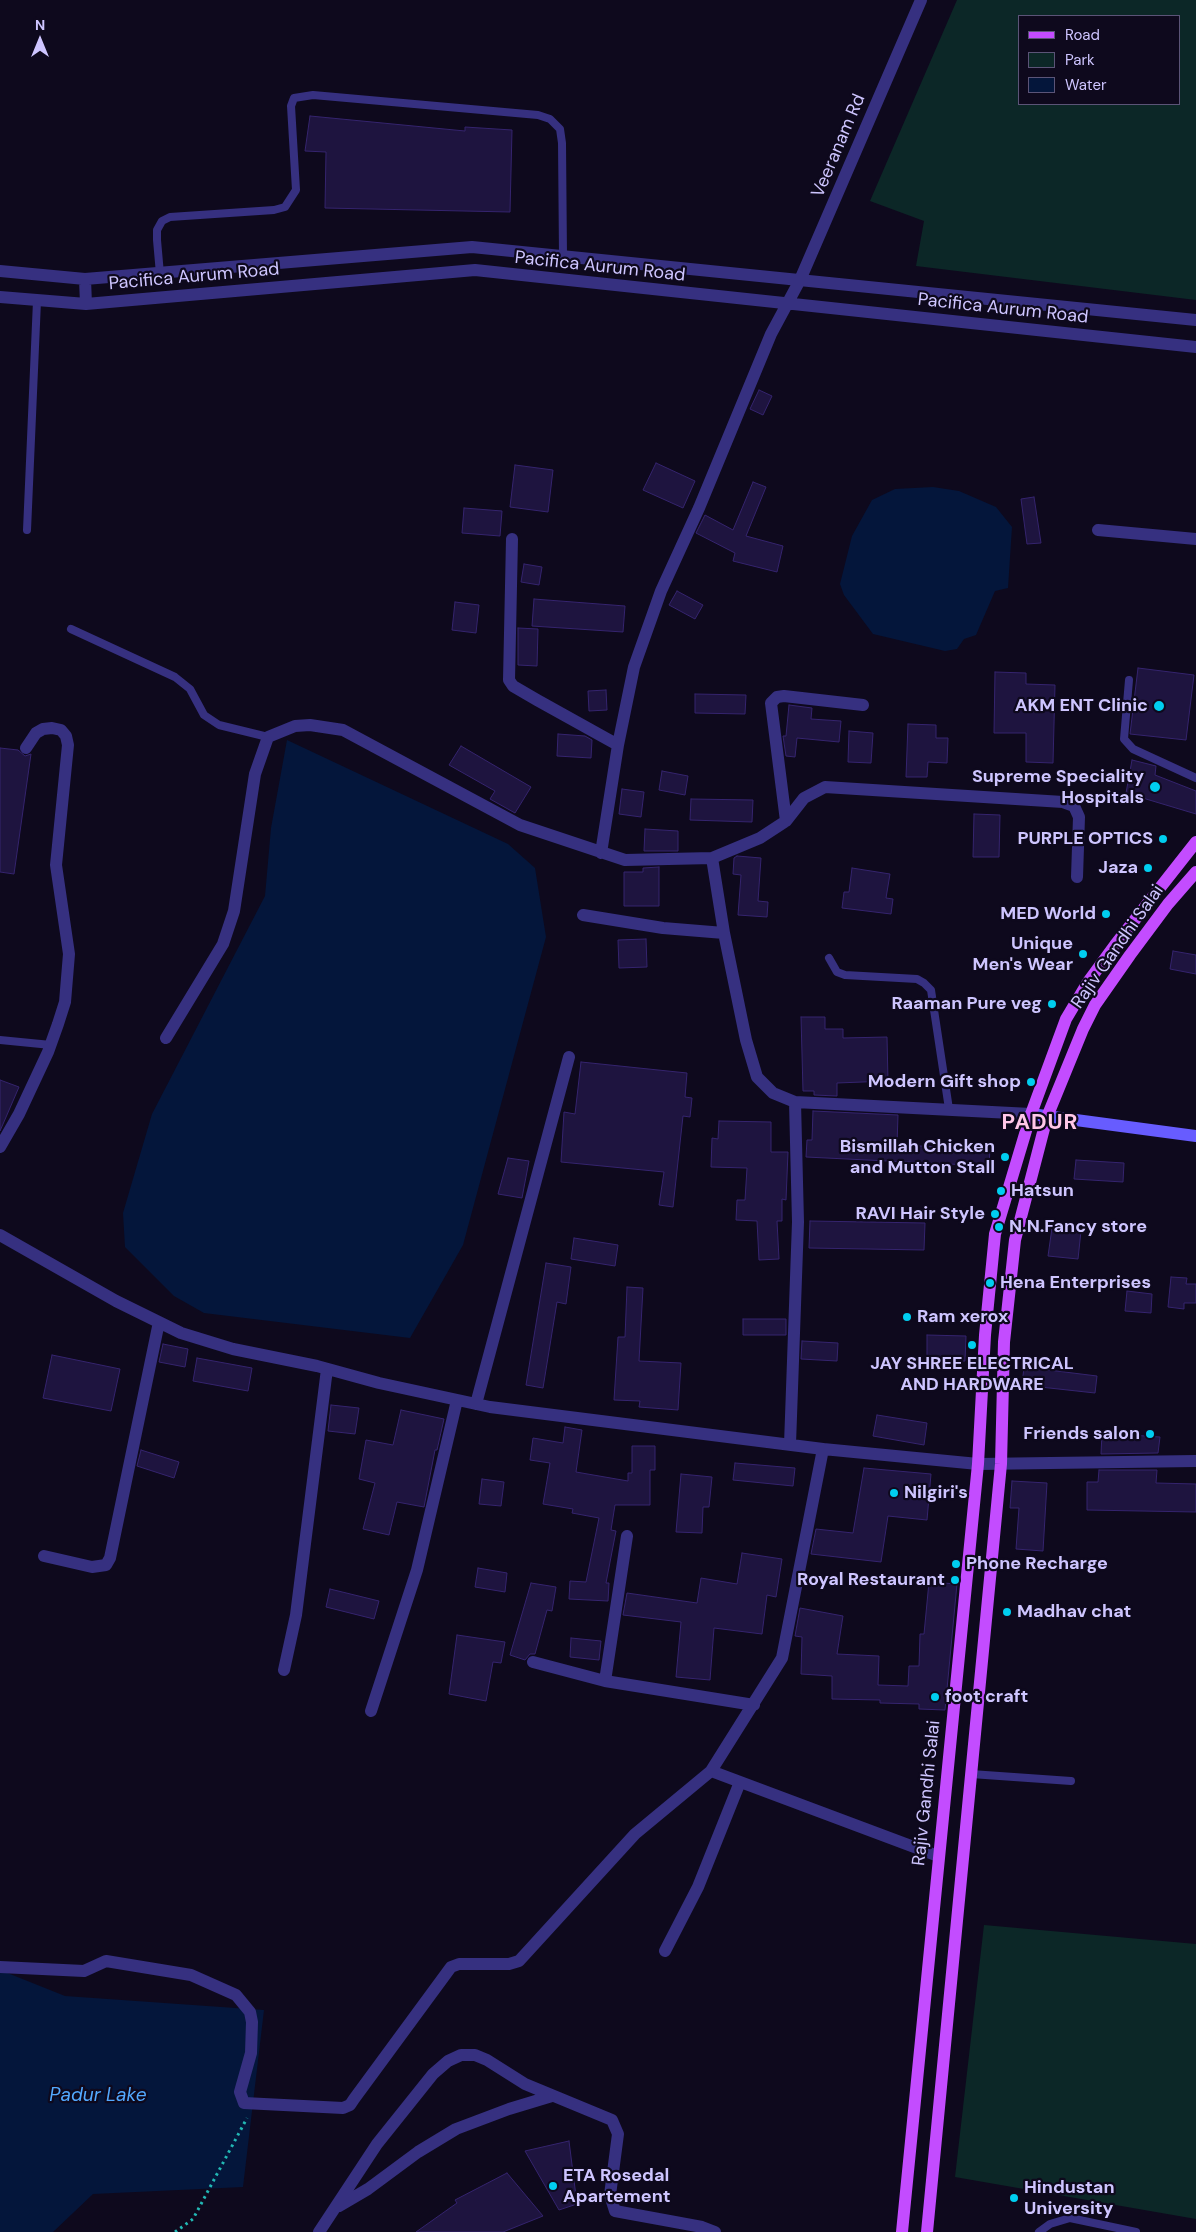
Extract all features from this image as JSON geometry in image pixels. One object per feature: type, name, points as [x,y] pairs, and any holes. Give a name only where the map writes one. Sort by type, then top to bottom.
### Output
[{"type":"main road","name":"Rajiv Gandhi Salai","points":[[902,2232],[978,1464],[985,1335],[995,1234],[1031,1114],[1066,1019],[1088,982],[1136,916],[1196,842]]},
{"type":"main road","name":"Rajiv Gandhi Salai","points":[[926,2232],[1001,1464],[1004,1342],[1015,1240],[1047,1117],[1083,1029],[1095,1005],[1168,904],[1196,872]]},
{"type":"street","name":"Veeranam Rd","points":[[601,853],[618,744],[634,667],[661,591],[699,508],[771,334],[800,280],[921,0]]},
{"type":"street","name":"Pacifica Aurum Road","points":[[0,272],[85,279],[472,247],[1196,320]]},
{"type":"street","name":"Pacifica Aurum Road","points":[[0,298],[86,304],[475,270],[786,305],[1196,347]]},
{"type":"street","points":[[85,279],[86,304]]},
{"type":"street","points":[[1098,530],[1196,539]]},
{"type":"street","points":[[512,539],[509,680],[513,686],[618,744]]},
{"type":"street","points":[[786,821],[771,703],[777,697],[784,696],[863,706]]},
{"type":"street","points":[[166,1038],[223,944],[234,911],[255,774],[268,737],[294,726],[310,725],[343,730],[520,825],[625,860],[712,858],[760,838],[786,821],[804,798],[825,787],[836,786],[1063,802],[1074,806],[1079,817],[1078,877]]},
{"type":"street","points":[[0,1147],[19,1114],[50,1045],[65,1002],[69,954],[56,865],[68,745],[66,736],[61,730],[43,729],[36,733],[26,748]]},
{"type":"street","points":[[712,858],[724,933],[746,1040],[757,1077],[773,1093],[795,1102],[1031,1114],[1196,1136]]},
{"type":"street","points":[[583,915],[649,926],[724,933]]},
{"type":"street","points":[[476,1404],[569,1057]]},
{"type":"street","points":[[790,1444],[798,1222],[795,1102]]},
{"type":"street","points":[[0,1235],[116,1301],[181,1333],[233,1350],[327,1369],[379,1383],[476,1404],[823,1449],[978,1464],[1196,1461]]},
{"type":"street","points":[[44,1556],[92,1567],[106,1564],[110,1558],[159,1322]]},
{"type":"street","points":[[284,1670],[296,1615],[327,1369]]},
{"type":"street","points":[[371,1711],[417,1570],[457,1400]]},
{"type":"street","points":[[0,1967],[71,1972],[84,1971],[100,1963],[117,1963],[191,1976],[236,1995],[247,2008],[252,2022],[251,2053],[241,2085],[240,2097],[244,2103],[337,2108],[350,2105],[450,1967],[459,1964],[509,1964],[519,1960],[635,1834],[711,1771],[782,1658],[823,1449]]},
{"type":"street","points":[[605,1681],[627,1536]]},
{"type":"street","points":[[533,1662],[605,1681],[754,1705]]},
{"type":"street","points":[[711,1771],[938,1856]]},
{"type":"street","points":[[666,1951],[698,1887],[740,1782]]},
{"type":"street","points":[[319,2232],[377,2144],[433,2074],[448,2061],[461,2055],[475,2055],[487,2060],[525,2084],[612,2120],[617,2126],[618,2144],[610,2195],[615,2211],[702,2227],[715,2232]]},
{"type":"street","points":[[336,2207],[368,2189],[418,2152],[456,2129],[509,2109],[552,2096]]},
{"type":"lane","points":[[160,274],[156,240],[157,230],[162,221],[170,217],[274,210],[285,207],[296,190],[291,106],[294,98],[313,95],[528,114],[550,118],[560,129],[562,143],[562,256]]},
{"type":"lane","points":[[27,530],[37,301]]},
{"type":"lane","points":[[71,629],[175,677],[190,689],[204,715],[219,725],[268,737]]},
{"type":"lane","points":[[1129,680],[1124,739],[1133,749],[1196,778]]},
{"type":"lane","points":[[829,958],[837,972],[845,976],[917,979],[931,990],[949,1109]]},
{"type":"lane","points":[[0,1040],[50,1045]]},
{"type":"lane","points":[[971,1774],[1071,1781]]},
{"type":"lane","points":[[1039,2232],[1050,2224],[1070,2218],[1136,2232]]},
{"type":"path","points":[[175,2232],[193,2219],[254,2103]]},
{"type":"green space","points":[[957,0],[1196,0],[1196,300],[916,266],[924,221],[870,201]]},
{"type":"green space","points":[[984,1925],[1196,1944],[1196,2219],[955,2177]]},
{"type":"water","points":[[933,487],[959,491],[996,507],[1012,527],[1008,588],[995,591],[976,635],[964,639],[957,649],[945,651],[873,634],[844,595],[840,584],[852,536],[872,500],[895,489]]},
{"type":"water","points":[[287,740],[508,844],[535,868],[546,937],[463,1245],[410,1338],[204,1313],[174,1296],[125,1247],[123,1213],[152,1114],[265,896],[271,828]]},
{"type":"water","name":"Padur Lake","points":[[0,1970],[65,1996],[264,2010],[243,2187],[93,2194],[53,2232],[0,2232]]},
{"type":"building","points":[[310,116],[465,131],[465,127],[512,130],[510,212],[325,208],[326,152],[305,151]]},
{"type":"building","points":[[759,390],[772,396],[763,415],[750,409]]},
{"type":"building","points":[[656,463],[695,481],[683,508],[643,490]]},
{"type":"building","points":[[515,465],[553,470],[548,512],[510,507]]},
{"type":"building","points":[[753,482],[766,487],[746,536],[783,546],[777,572],[733,561],[735,553],[696,533],[705,515],[733,530]]},
{"type":"building","points":[[1034,497],[1041,543],[1027,544],[1021,499]]},
{"type":"building","points":[[464,508],[502,511],[500,536],[462,533]]},
{"type":"building","points":[[524,564],[542,567],[539,585],[521,582]]},
{"type":"building","points":[[677,591],[703,605],[695,619],[669,605]]},
{"type":"building","points":[[534,599],[625,606],[623,632],[532,626]]},
{"type":"building","points":[[455,602],[479,605],[476,633],[452,630]]},
{"type":"building","points":[[518,628],[538,629],[537,666],[518,665]]},
{"type":"building","points":[[1138,668],[1194,675],[1186,740],[1130,734]]},
{"type":"building","points":[[995,672],[1026,673],[1026,684],[1055,685],[1053,763],[1026,762],[1026,733],[994,733]]},
{"type":"building","points":[[606,690],[607,710],[589,711],[588,691]]},
{"type":"building","points":[[695,694],[746,695],[745,714],[695,713]]},
{"type":"building","points":[[789,705],[812,708],[811,719],[841,721],[839,742],[797,738],[795,757],[786,756],[783,736],[786,736]]},
{"type":"building","points":[[908,724],[936,725],[936,738],[948,738],[947,763],[928,762],[927,777],[906,777]]},
{"type":"building","points":[[849,731],[873,733],[871,763],[848,762]]},
{"type":"building","points":[[558,734],[585,736],[592,740],[591,758],[557,756]]},
{"type":"building","points":[[461,746],[531,787],[515,813],[490,799],[495,791],[449,765]]},
{"type":"building","points":[[0,748],[18,750],[25,756],[31,754],[14,874],[0,872]]},
{"type":"building","points":[[1132,760],[1156,766],[1155,775],[1196,791],[1196,814],[1126,793]]},
{"type":"building","points":[[662,771],[688,776],[685,795],[659,790]]},
{"type":"building","points":[[622,789],[644,792],[641,817],[619,814]]},
{"type":"building","points":[[691,799],[753,800],[752,822],[690,820]]},
{"type":"building","points":[[974,814],[1000,815],[999,857],[973,857]]},
{"type":"building","points":[[645,829],[678,831],[678,851],[644,851]]},
{"type":"building","points":[[737,856],[761,858],[758,901],[768,902],[767,917],[738,915],[741,875],[733,874],[734,858]]},
{"type":"building","points":[[659,867],[659,906],[624,906],[624,872],[643,872],[643,868]]},
{"type":"building","points":[[852,868],[890,874],[886,898],[893,899],[891,914],[842,908],[844,892],[849,892]]},
{"type":"building","points":[[646,939],[647,967],[619,968],[618,940]]},
{"type":"building","points":[[1173,951],[1196,955],[1196,974],[1170,969]]},
{"type":"building","points":[[801,1017],[825,1017],[825,1029],[843,1029],[843,1038],[887,1037],[888,1081],[837,1083],[837,1096],[814,1095],[814,1091],[803,1091]]},
{"type":"building","points":[[581,1062],[687,1073],[685,1097],[692,1098],[690,1117],[683,1116],[673,1207],[659,1205],[664,1172],[561,1162],[564,1112],[575,1114]]},
{"type":"building","points":[[0,1080],[19,1087],[0,1131]]},
{"type":"building","points":[[813,1111],[898,1115],[897,1145],[990,1149],[989,1166],[806,1157],[807,1140],[812,1140]]},
{"type":"building","points":[[719,1121],[771,1122],[771,1152],[788,1152],[786,1200],[782,1199],[782,1221],[777,1221],[779,1259],[759,1260],[757,1221],[736,1220],[737,1200],[745,1200],[747,1168],[711,1167],[712,1138],[718,1139]]},
{"type":"building","points":[[508,1158],[529,1161],[522,1198],[498,1194]]},
{"type":"building","points":[[1076,1160],[1124,1163],[1123,1182],[1074,1179]]},
{"type":"building","points":[[810,1221],[925,1223],[924,1250],[809,1248]]},
{"type":"building","points":[[1052,1228],[1081,1231],[1078,1259],[1048,1256]]},
{"type":"building","points":[[574,1238],[618,1245],[615,1266],[571,1259]]},
{"type":"building","points":[[546,1263],[571,1267],[566,1304],[557,1302],[543,1388],[526,1385]]},
{"type":"building","points":[[1171,1277],[1187,1278],[1186,1284],[1196,1284],[1196,1303],[1184,1303],[1184,1309],[1168,1307]]},
{"type":"building","points":[[627,1287],[643,1288],[639,1361],[681,1363],[678,1410],[639,1407],[640,1401],[614,1400],[618,1337],[625,1337]]},
{"type":"building","points":[[1127,1291],[1152,1294],[1151,1313],[1125,1311]]},
{"type":"building","points":[[743,1319],[786,1319],[786,1335],[743,1335]]},
{"type":"building","points":[[927,1335],[966,1336],[965,1361],[927,1360]]},
{"type":"building","points":[[802,1341],[838,1343],[837,1361],[801,1359]]},
{"type":"building","points":[[163,1344],[188,1349],[185,1367],[159,1362]]},
{"type":"building","points":[[52,1355],[120,1369],[111,1411],[43,1398]]},
{"type":"building","points":[[197,1358],[252,1368],[248,1391],[193,1381]]},
{"type":"building","points":[[1024,1367],[1097,1376],[1095,1393],[1022,1385]]},
{"type":"building","points":[[331,1405],[359,1408],[355,1434],[328,1431]]},
{"type":"building","points":[[401,1410],[444,1419],[437,1450],[435,1450],[424,1507],[397,1502],[389,1535],[363,1529],[375,1483],[359,1479],[366,1440],[393,1445]]},
{"type":"building","points":[[877,1415],[927,1423],[924,1445],[873,1436]]},
{"type":"building","points":[[565,1427],[582,1430],[576,1472],[628,1481],[628,1473],[632,1473],[632,1446],[655,1446],[655,1470],[650,1470],[650,1505],[615,1505],[611,1530],[616,1531],[606,1583],[609,1583],[608,1601],[569,1599],[570,1581],[586,1582],[599,1518],[572,1513],[573,1509],[543,1504],[550,1463],[530,1460],[533,1438],[563,1443]]},
{"type":"building","points":[[1102,1433],[1160,1437],[1158,1453],[1101,1454]]},
{"type":"building","points":[[141,1450],[179,1462],[174,1478],[137,1466]]},
{"type":"building","points":[[735,1463],[795,1468],[793,1486],[733,1480]]},
{"type":"building","points":[[864,1468],[931,1474],[927,1520],[888,1516],[881,1562],[811,1554],[816,1529],[853,1533]]},
{"type":"building","points":[[1099,1470],[1157,1470],[1156,1483],[1196,1484],[1196,1512],[1087,1510],[1087,1482],[1098,1482]]},
{"type":"building","points":[[681,1474],[712,1477],[709,1507],[703,1507],[702,1533],[676,1532]]},
{"type":"building","points":[[482,1479],[504,1482],[501,1506],[479,1504]]},
{"type":"building","points":[[1012,1481],[1047,1483],[1043,1551],[1016,1549],[1019,1508],[1010,1508]]},
{"type":"building","points":[[742,1553],[782,1559],[776,1597],[767,1595],[762,1634],[714,1628],[710,1680],[676,1677],[681,1622],[623,1615],[627,1593],[697,1603],[701,1578],[737,1584]]},
{"type":"building","points":[[478,1568],[507,1573],[505,1592],[475,1587]]},
{"type":"building","points":[[929,1582],[957,1584],[945,1710],[919,1709],[919,1704],[880,1703],[880,1700],[832,1699],[832,1676],[801,1674],[802,1637],[795,1636],[800,1608],[843,1616],[837,1654],[879,1656],[878,1685],[908,1686],[909,1666],[919,1666],[920,1634],[924,1634]]},
{"type":"building","points":[[531,1583],[556,1587],[552,1611],[547,1610],[535,1654],[530,1654],[525,1660],[510,1655]]},
{"type":"building","points":[[330,1589],[379,1601],[374,1619],[326,1607]]},
{"type":"building","points":[[457,1635],[505,1642],[501,1663],[493,1662],[486,1701],[449,1694]]},
{"type":"building","points":[[571,1638],[601,1641],[599,1660],[570,1657]]},
{"type":"building","points":[[569,2141],[577,2204],[559,2210],[525,2151]]},
{"type":"building","points":[[507,2173],[543,2216],[503,2232],[416,2232],[457,2203],[455,2200]]},
{"type":"place","name":"AKM ENT Clinic","points":[[1159,706]]},
{"type":"place","name":"Supreme Speciality Hospitals","points":[[1155,787]]},
{"type":"place","name":"PURPLE OPTICS","points":[[1163,839]]},
{"type":"place","name":"Jaza","points":[[1148,868]]},
{"type":"place","name":"MED World","points":[[1106,914]]},
{"type":"place","name":"Unique Men's Wear","points":[[1083,954]]},
{"type":"place","name":"Raaman Pure veg","points":[[1052,1004]]},
{"type":"place","name":"Modern Gift shop","points":[[1031,1082]]},
{"type":"place","name":"Bismillah Chicken and Mutton Stall","points":[[1005,1157]]},
{"type":"place","name":"Hatsun","points":[[1001,1191]]},
{"type":"place","name":"RAVI Hair Style","points":[[995,1214]]},
{"type":"place","name":"N.N.Fancy store","points":[[999,1227]]},
{"type":"place","name":"Hena Enterprises","points":[[990,1283]]},
{"type":"place","name":"Ram xerox","points":[[907,1317]]},
{"type":"place","name":"JAY SHREE ELECTRICAL AND HARDWARE","points":[[972,1345]]},
{"type":"place","name":"Friends salon","points":[[1150,1434]]},
{"type":"place","name":"Nilgiri's","points":[[894,1493]]},
{"type":"place","name":"Phone Recharge","points":[[956,1564]]},
{"type":"place","name":"Royal Restaurant","points":[[955,1580]]},
{"type":"place","name":"Madhav chat","points":[[1007,1612]]},
{"type":"place","name":"foot craft","points":[[935,1697]]},
{"type":"place","name":"ETA Rosedal Apartement","points":[[553,2186]]},
{"type":"place","name":"Hindustan University","points":[[1014,2198]]},
{"type":"district","name":"PADUR","points":[[1040,1123]]}]
